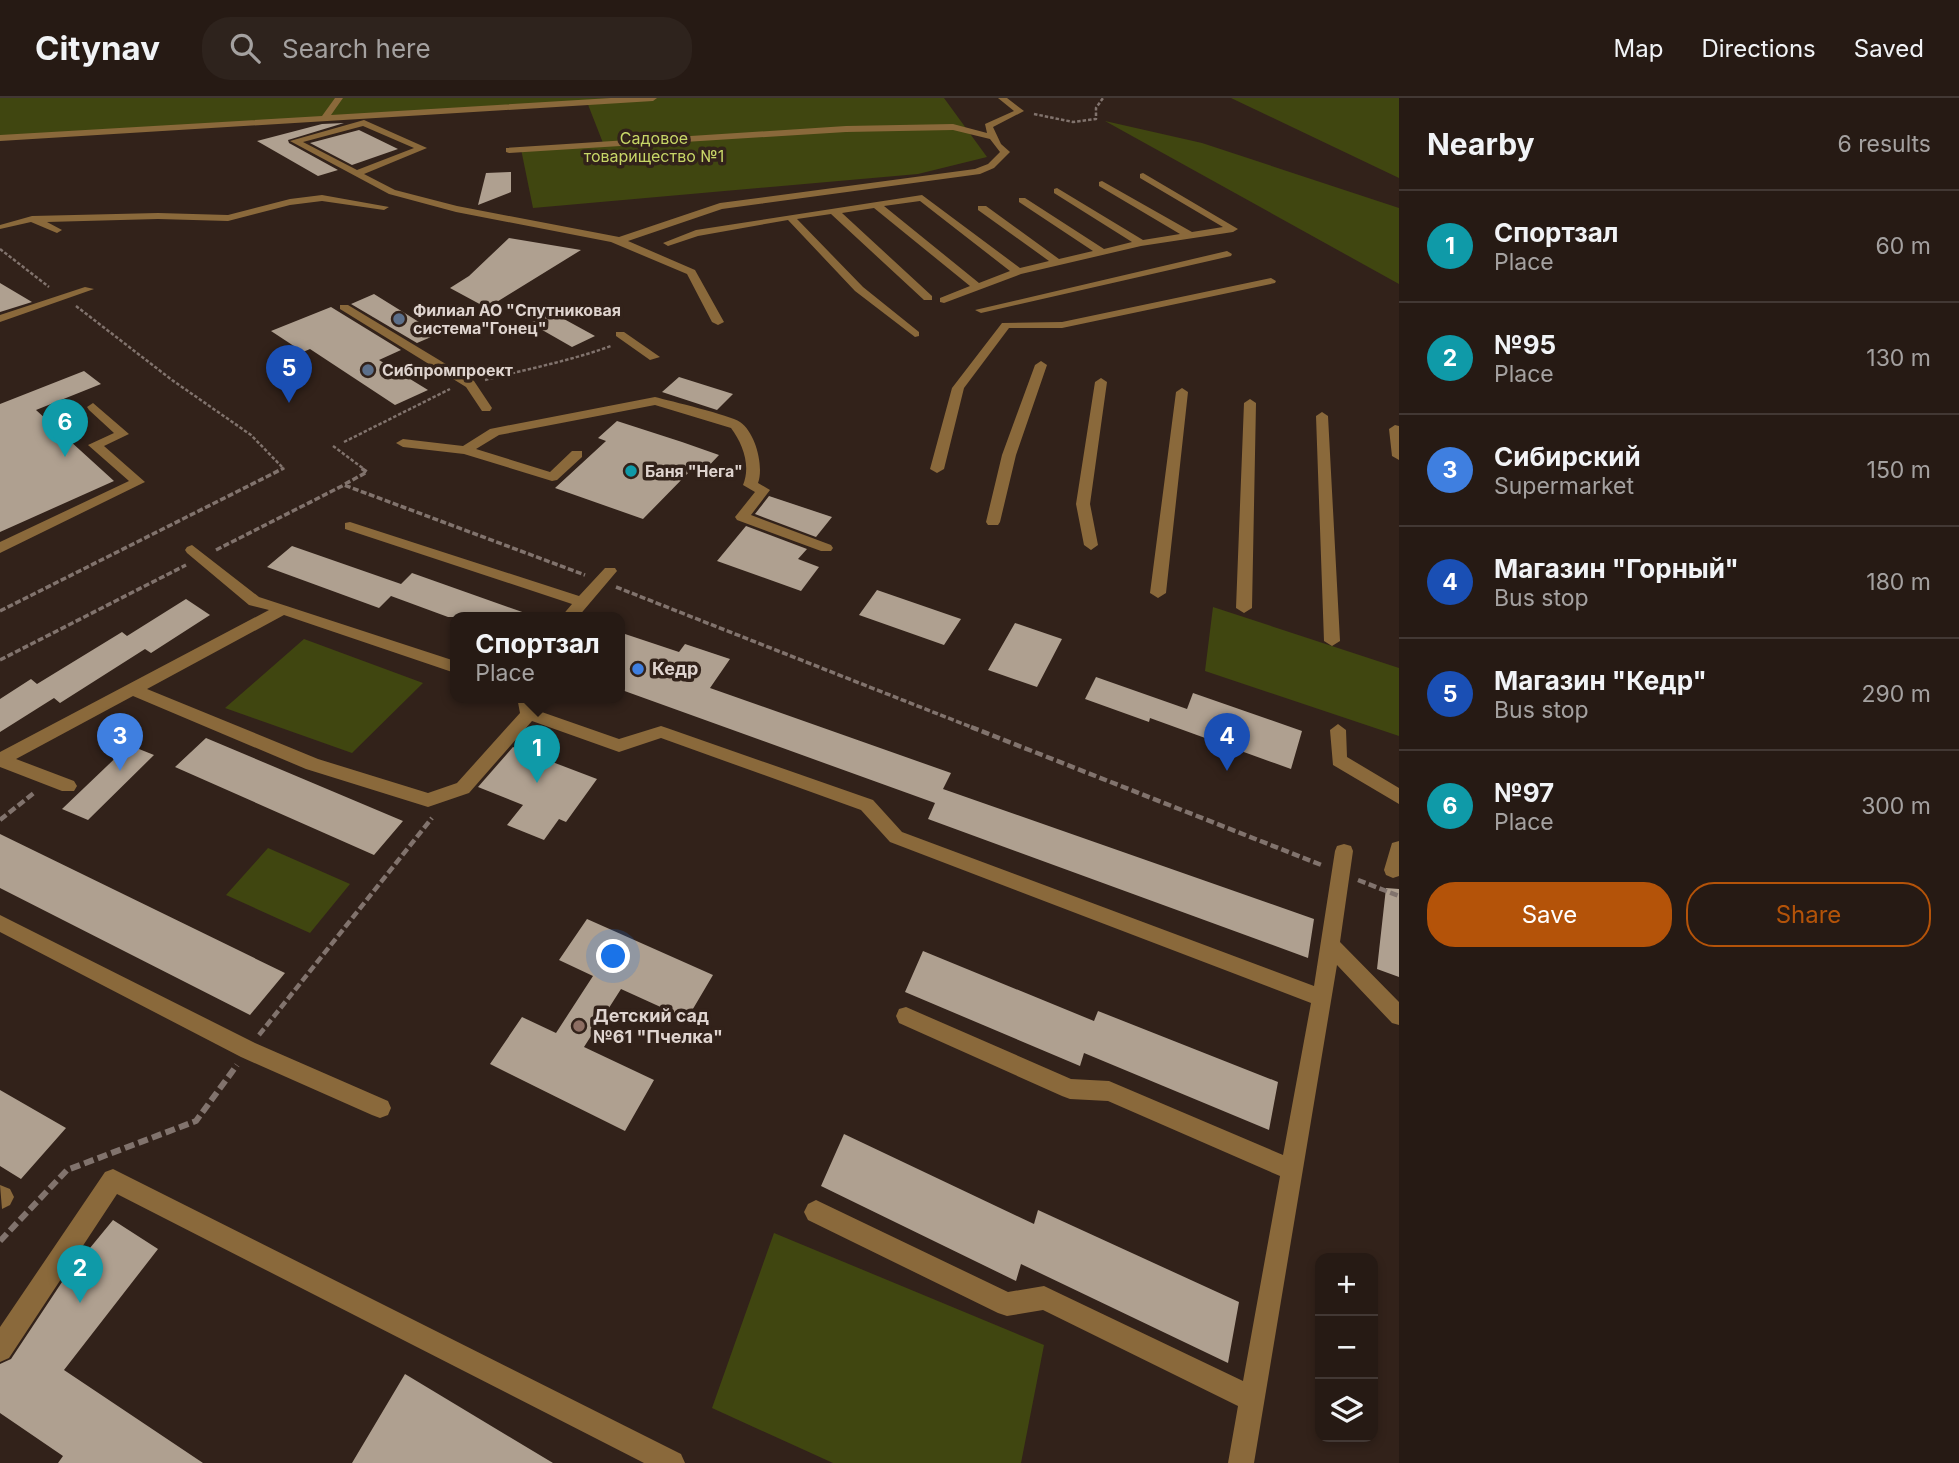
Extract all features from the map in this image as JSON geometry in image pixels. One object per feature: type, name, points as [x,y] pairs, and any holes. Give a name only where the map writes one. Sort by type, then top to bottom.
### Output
[{"type":"street","points":[[325,118],[339,98]]},
{"type":"street","points":[[0,138],[653,98]]},
{"type":"street","points":[[1002,98],[1020,111]]},
{"type":"street","points":[[619,241],[720,206],[978,172],[991,166],[1005,152],[989,124],[1020,111]]},
{"type":"street","points":[[356,173],[422,148],[364,123],[295,141],[392,192],[456,209],[619,241],[691,272],[718,322]]},
{"type":"street","points":[[509,150],[846,129],[953,127],[995,138]]},
{"type":"street","points":[[944,300],[1018,271],[1141,243],[1233,229],[1143,176]]},
{"type":"street","points":[[1102,184],[1189,236]]},
{"type":"street","points":[[1058,191],[1141,243]]},
{"type":"street","points":[[3,227],[32,219],[120,216],[228,218],[290,202],[322,198],[384,207]]},
{"type":"street","points":[[668,243],[696,233],[922,198],[1018,271]]},
{"type":"street","points":[[1022,200],[1102,253]]},
{"type":"street","points":[[876,205],[977,287]]},
{"type":"street","points":[[982,208],[1058,263]]},
{"type":"street","points":[[834,211],[928,298]]},
{"type":"street","points":[[790,217],[859,289],[915,334]]},
{"type":"street","points":[[32,219],[57,230]]},
{"type":"street","points":[[981,310],[1227,254]]},
{"type":"street","points":[[937,469],[958,387],[1006,325],[1062,325],[1271,281]]},
{"type":"street","points":[[0,319],[89,289]]},
{"type":"street","points":[[344,307],[470,384],[486,408]]},
{"type":"street","points":[[620,334],[654,357]]},
{"type":"street","points":[[993,522],[1009,455],[1041,365]]},
{"type":"street","points":[[1091,545],[1083,503],[1101,382]]},
{"type":"street","points":[[1158,593],[1182,392]]},
{"type":"street","points":[[465,450],[495,432],[655,401],[736,425],[746,438],[752,459],[754,475],[750,485],[763,490],[742,517],[826,548]]},
{"type":"street","points":[[1244,608],[1250,402]]},
{"type":"street","points":[[0,548],[138,482],[95,445],[123,434],[93,407]]},
{"type":"street","points":[[1322,416],[1332,641]]},
{"type":"street","points":[[1395,429],[1399,456]]},
{"type":"street","points":[[403,443],[465,450],[552,477],[576,454]]},
{"type":"street","points":[[349,526],[582,602]]},
{"type":"street","points":[[196,554],[254,601],[450,665]]},
{"type":"street","points":[[573,612],[605,576]]},
{"type":"street","points":[[0,760],[283,609]]},
{"type":"street","points":[[132,689],[312,764],[428,800],[463,788],[527,706],[619,746],[661,732],[867,805],[896,837],[1322,998]]},
{"type":"street","points":[[1338,730],[1339,760],[1399,797]]},
{"type":"street","points":[[0,760],[68,786]]},
{"type":"street","points":[[1393,870],[1399,848]]},
{"type":"street","points":[[1241,1463],[1322,998],[1342,862]]},
{"type":"street","points":[[0,923],[248,1050],[380,1108]]},
{"type":"street","points":[[1330,945],[1399,1016]]},
{"type":"street","points":[[906,1016],[1070,1088],[1109,1091],[1292,1170]]},
{"type":"street","points":[[0,1349],[113,1180],[662,1461]]},
{"type":"street","points":[[816,1212],[1007,1304],[1044,1298],[1252,1399]]},
{"type":"path","points":[[1020,111],[1058,121],[1086,122],[1096,119],[1097,108],[1103,98]]},
{"type":"path","points":[[0,249],[172,380],[251,436],[285,468],[0,611]]},
{"type":"path","points":[[0,660],[196,554],[367,472],[333,446]]},
{"type":"path","points":[[344,485],[605,576],[1342,862],[1399,896]]},
{"type":"path","points":[[0,820],[51,779]]},
{"type":"path","points":[[0,1241],[67,1170],[196,1121],[248,1050],[424,828]]},
{"type":"green space","name":"Садовое товарищество №1","points":[[0,98],[944,98],[987,157],[918,174],[533,208],[521,149],[603,143],[587,102],[0,138]]},
{"type":"green space","points":[[1231,98],[1399,98],[1399,178]]},
{"type":"green space","points":[[1105,121],[1202,143],[1399,208],[1399,284]]},
{"type":"green space","points":[[1213,607],[1399,668],[1399,736],[1205,671]]},
{"type":"green space","points":[[304,639],[423,683],[352,753],[225,708]]},
{"type":"green space","points":[[268,848],[350,884],[310,933],[226,895]]},
{"type":"green space","points":[[774,1233],[1044,1345],[1021,1463],[833,1463],[712,1408]]},
{"type":"building","points":[[344,123],[288,140],[338,170],[318,176],[257,141],[322,124]]},
{"type":"building","points":[[359,130],[398,149],[352,165],[310,143]]},
{"type":"building","points":[[511,172],[511,192],[478,205],[486,173]]},
{"type":"building","points":[[509,238],[581,250],[487,308],[450,288],[469,276]]},
{"type":"building","points":[[0,283],[32,302],[0,312]]},
{"type":"building","points":[[374,294],[438,334],[417,343],[351,304]]},
{"type":"building","points":[[331,307],[401,350],[379,360],[428,390],[395,405],[310,349],[303,352],[271,331]]},
{"type":"building","points":[[553,313],[595,336],[572,347],[530,323]]},
{"type":"building","points":[[84,371],[101,384],[36,410],[114,481],[0,532],[0,404]]},
{"type":"building","points":[[679,377],[733,394],[717,410],[662,392]]},
{"type":"building","name":"Баня \"Нега\"","points":[[617,421],[719,455],[702,473],[691,470],[643,519],[555,488],[606,441],[598,438]]},
{"type":"building","points":[[769,496],[832,517],[816,537],[755,514]]},
{"type":"building","points":[[746,526],[807,549],[798,559],[819,567],[801,591],[717,561]]},
{"type":"building","points":[[292,546],[401,584],[412,573],[522,612],[450,612],[448,617],[391,596],[379,608],[267,567]]},
{"type":"building","points":[[877,590],[961,619],[944,645],[859,615]]},
{"type":"building","points":[[186,599],[210,615],[151,653],[145,649],[60,703],[54,698],[0,732],[0,699],[31,679],[37,684],[122,632],[127,636]]},
{"type":"building","points":[[1015,623],[1062,639],[1037,687],[988,670]]},
{"type":"building","points":[[625,634],[679,652],[685,644],[730,659],[710,688],[951,773],[943,789],[1314,919],[1308,958],[928,819],[935,803],[625,691]]},
{"type":"building","points":[[1096,677],[1187,709],[1193,693],[1302,731],[1291,769],[1150,718],[1149,722],[1085,699]]},
{"type":"building","points":[[206,738],[403,821],[374,855],[175,767]]},
{"type":"building","points":[[129,745],[154,755],[88,820],[62,809]]},
{"type":"building","points":[[513,747],[597,779],[566,822],[559,819],[544,840],[507,825],[523,805],[478,787]]},
{"type":"building","points":[[0,834],[285,973],[250,1015],[0,888]]},
{"type":"building","points":[[1386,888],[1399,889],[1399,977],[1377,969]]},
{"type":"building","name":"Детский сад №61 \"Пчелка\"","points":[[587,919],[713,975],[687,1019],[621,989],[584,1047],[654,1080],[625,1131],[490,1064],[522,1017],[556,1033],[593,976],[559,960]]},
{"type":"building","points":[[923,951],[1094,1021],[1098,1011],[1278,1082],[1269,1130],[1084,1053],[1080,1066],[905,992]]},
{"type":"building","points":[[0,1090],[66,1128],[21,1179],[0,1166]]},
{"type":"building","points":[[844,1134],[1034,1224],[1038,1210],[1239,1302],[1228,1363],[1021,1264],[1016,1281],[821,1186]]},
{"type":"building","points":[[113,1220],[158,1249],[64,1370],[203,1463],[58,1463],[63,1456],[0,1413],[0,1364],[11,1359],[62,1282]]},
{"type":"building","points":[[405,1374],[553,1463],[352,1463]]},
{"type":"place","name":"Филиал АО \"Спутниковая система\"Гонец\"","points":[[399,319]]},
{"type":"place","name":"Сибпромпроект","points":[[368,370]]},
{"type":"place","name":"Магазин \"Кедр\"","points":[[289,403]]},
{"type":"place","name":"№97","points":[[65,457]]},
{"type":"place","name":"Баня \"Нега\"","points":[[631,471]]},
{"type":"place","name":"Кедр","points":[[638,669]]},
{"type":"place","name":"Сибирский","points":[[120,771]]},
{"type":"place","name":"Магазин \"Горный\"","points":[[1227,771]]},
{"type":"place","name":"Спортзал","points":[[537,783]]},
{"type":"place","name":"Детский сад №61 \"Пчелка\"","points":[[579,1026]]},
{"type":"place","name":"№95","points":[[80,1303]]}]
